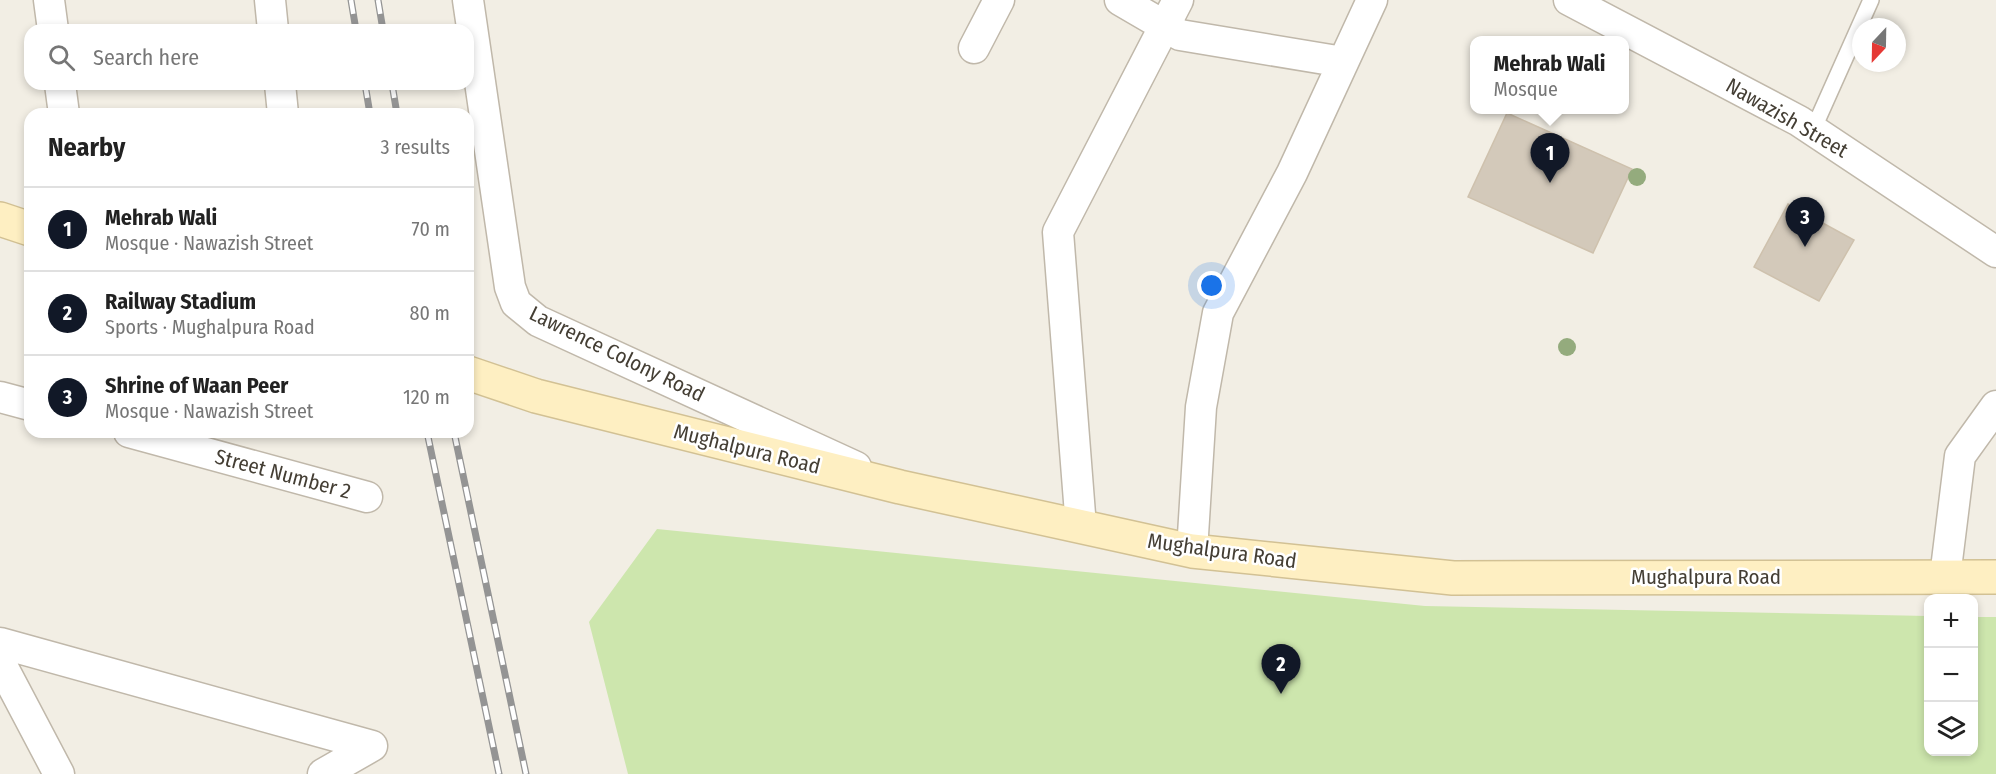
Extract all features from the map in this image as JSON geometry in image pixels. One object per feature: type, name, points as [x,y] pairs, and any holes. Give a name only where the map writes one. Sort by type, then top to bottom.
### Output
[{"type":"main road","points":[[0,219],[24,227]]},
{"type":"main road","name":"Mughalpura Road","points":[[474,375],[536,396],[900,487],[1192,551],[1453,578],[1996,577]]},
{"type":"street","points":[[49,0],[52,24]]},
{"type":"street","points":[[270,0],[272,24]]},
{"type":"street","name":"Lawrence Colony Road","points":[[468,0],[472,24]]},
{"type":"street","points":[[974,48],[999,0]]},
{"type":"street","points":[[1120,0],[1171,13]]},
{"type":"street","points":[[1192,551],[1201,407],[1218,313],[1292,173],[1372,0]]},
{"type":"street","name":"Nawazish Street","points":[[1577,2],[1788,115],[1996,252]]},
{"type":"street","points":[[1171,13],[1180,35],[1343,62]]},
{"type":"street","points":[[1081,527],[1058,232],[1171,13]]},
{"type":"street","name":"Lawrence Colony Road","points":[[474,41],[510,286],[516,303],[538,321],[900,487]]},
{"type":"street","points":[[61,90],[63,108]]},
{"type":"street","points":[[281,90],[282,108]]},
{"type":"street","points":[[0,397],[24,403]]},
{"type":"street","points":[[1945,577],[1960,456],[1996,406]]},
{"type":"street","name":"Street Number 2","points":[[151,438],[367,497]]},
{"type":"street","points":[[0,643],[372,746],[323,774]]},
{"type":"street","points":[[0,662],[58,774]]},
{"type":"lane","points":[[1813,130],[1871,0]]},
{"type":"green space","points":[[657,529],[1425,606],[1924,616],[1924,756],[1978,756],[1978,617],[1996,617],[1996,774],[628,774],[589,622]]},
{"type":"building","points":[[1507,114],[1632,169],[1593,253],[1468,197]]},
{"type":"building","points":[[1788,204],[1854,240],[1819,301],[1754,267]]},
{"type":"railway","points":[[351,0],[355,24]]},
{"type":"railway","points":[[378,0],[382,24]]},
{"type":"railway","points":[[366,90],[369,108]]},
{"type":"railway","points":[[393,90],[396,108]]},
{"type":"railway","points":[[428,438],[499,774]]},
{"type":"railway","points":[[455,438],[526,774]]},
{"type":"place","name":"Mehrab Wali","points":[[1550,183]]},
{"type":"place","name":"Shrine of Waan Peer","points":[[1805,247]]},
{"type":"place","name":"Railway Stadium","points":[[1281,694]]}]
